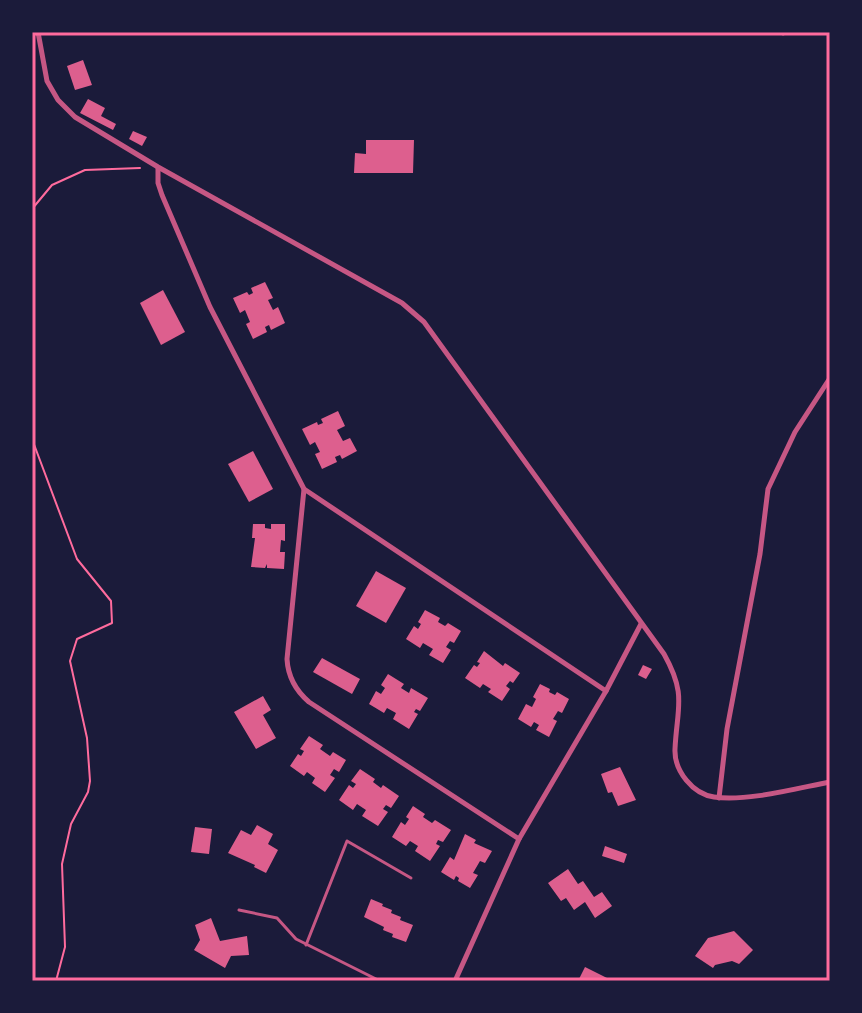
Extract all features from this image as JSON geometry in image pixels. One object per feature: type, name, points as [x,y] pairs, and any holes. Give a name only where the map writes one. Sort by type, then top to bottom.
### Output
[{"type":"street","points":[[38,32],[47,81],[61,104],[81,121],[414,311],[434,333],[660,647],[677,681],[681,707],[675,750],[681,772],[698,791],[719,798],[830,782]]},
{"type":"street","points":[[158,167],[160,189],[198,281],[304,489],[606,691]]},
{"type":"street","points":[[719,798],[727,729],[760,554],[768,489],[795,432],[830,378]]},
{"type":"street","points":[[304,489],[287,659],[295,687],[309,702],[519,839]]},
{"type":"street","points":[[455,981],[519,839],[606,691],[641,623]]},
{"type":"lane","points":[[306,945],[347,841],[411,878]]},
{"type":"lane","points":[[239,910],[277,918],[291,936],[380,981]]},
{"type":"path","points":[[32,209],[52,185],[85,170],[158,167]]},
{"type":"path","points":[[32,439],[77,559],[111,601],[112,623],[77,639],[70,661],[87,738],[90,781],[88,792],[71,824],[62,864],[65,947],[56,981]]},
{"type":"building","points":[[83,60],[92,85],[75,90],[67,66]]},
{"type":"building","points":[[88,99],[105,108],[101,116],[116,124],[113,130],[80,113]]},
{"type":"building","points":[[133,131],[147,137],[142,146],[129,139]]},
{"type":"building","points":[[366,140],[414,140],[413,173],[354,173],[355,153],[366,154]]},
{"type":"building","points":[[265,282],[273,298],[268,300],[273,310],[278,307],[285,323],[271,330],[269,325],[265,327],[267,332],[253,339],[246,324],[250,322],[245,310],[240,313],[233,298],[247,292],[249,295],[253,293],[251,288]]},
{"type":"building","points":[[163,290],[185,332],[161,345],[140,303]]},
{"type":"building","points":[[338,411],[345,426],[337,430],[343,441],[350,438],[357,451],[342,459],[340,455],[335,457],[337,462],[322,469],[315,454],[320,452],[315,442],[310,445],[302,429],[317,422],[318,425],[323,423],[321,419]]},
{"type":"building","points":[[253,451],[273,489],[249,502],[228,464]]},
{"type":"building","points":[[253,524],[265,524],[265,528],[271,529],[271,524],[285,524],[285,541],[281,540],[280,552],[285,552],[284,569],[267,568],[267,564],[265,568],[251,567],[255,538],[252,538]]},
{"type":"building","points":[[376,571],[406,588],[386,623],[356,606]]},
{"type":"building","points":[[425,610],[440,618],[438,622],[445,626],[448,623],[461,631],[454,643],[450,641],[446,647],[451,650],[443,663],[429,655],[433,649],[423,643],[420,648],[406,639],[414,626],[418,629],[421,624],[418,622]]},
{"type":"building","points":[[484,651],[503,666],[505,663],[520,673],[513,683],[510,681],[506,686],[510,689],[502,701],[488,692],[491,689],[483,684],[480,688],[465,678],[474,665],[477,667],[480,663],[477,662]]},
{"type":"building","points":[[322,658],[360,679],[352,694],[313,672]]},
{"type":"building","points":[[643,665],[652,669],[646,679],[638,675]]},
{"type":"building","points":[[388,674],[404,684],[401,688],[409,693],[411,688],[428,698],[420,711],[416,709],[414,712],[418,714],[409,729],[393,719],[396,713],[387,708],[384,713],[369,704],[376,691],[381,694],[385,688],[381,685]]},
{"type":"building","points":[[540,684],[550,689],[549,692],[555,695],[557,692],[569,699],[562,713],[558,711],[553,719],[557,721],[549,737],[536,730],[539,725],[534,722],[531,727],[518,719],[526,704],[532,707]]},
{"type":"building","points":[[263,696],[271,710],[263,715],[276,738],[256,749],[234,712]]},
{"type":"building","points":[[309,736],[323,745],[320,749],[330,756],[333,752],[346,760],[339,772],[334,769],[330,775],[335,778],[325,792],[312,783],[315,778],[307,772],[304,776],[290,766],[298,754],[301,756],[304,751],[300,749]]},
{"type":"building","points":[[620,767],[636,800],[618,806],[612,792],[608,793],[601,774]]},
{"type":"building","points":[[360,769],[375,779],[373,782],[381,788],[383,785],[399,796],[391,808],[386,805],[383,809],[388,812],[378,826],[362,816],[366,810],[357,804],[353,810],[339,800],[349,785],[353,788],[356,784],[351,781]]},
{"type":"building","points":[[413,806],[432,823],[435,820],[451,830],[443,842],[438,840],[436,844],[440,846],[430,861],[415,851],[418,846],[410,841],[406,846],[392,837],[401,822],[405,825]]},
{"type":"building","points":[[257,825],[273,834],[268,844],[278,850],[266,873],[228,853],[241,830],[251,835]]},
{"type":"building","points":[[195,827],[212,829],[209,854],[191,852]]},
{"type":"building","points":[[465,834],[476,840],[474,843],[492,851],[485,863],[480,861],[473,873],[478,875],[470,888],[458,881],[456,876],[454,880],[441,872],[450,857],[454,860]]},
{"type":"building","points":[[605,846],[627,854],[624,863],[602,856]]},
{"type":"building","points":[[568,869],[578,884],[583,881],[594,897],[602,892],[612,906],[595,918],[585,902],[574,910],[566,898],[561,901],[548,883]]},
{"type":"building","points":[[371,899],[392,910],[391,913],[401,917],[400,920],[413,925],[406,942],[392,937],[393,934],[383,930],[384,927],[364,917]]},
{"type":"building","points":[[211,918],[220,941],[247,936],[249,955],[231,956],[225,968],[194,950],[200,940],[195,925]]},
{"type":"building","points":[[734,931],[753,950],[739,964],[732,961],[713,968],[695,956],[708,938]]},
{"type":"building","points":[[585,967],[613,981],[578,981]]}]
